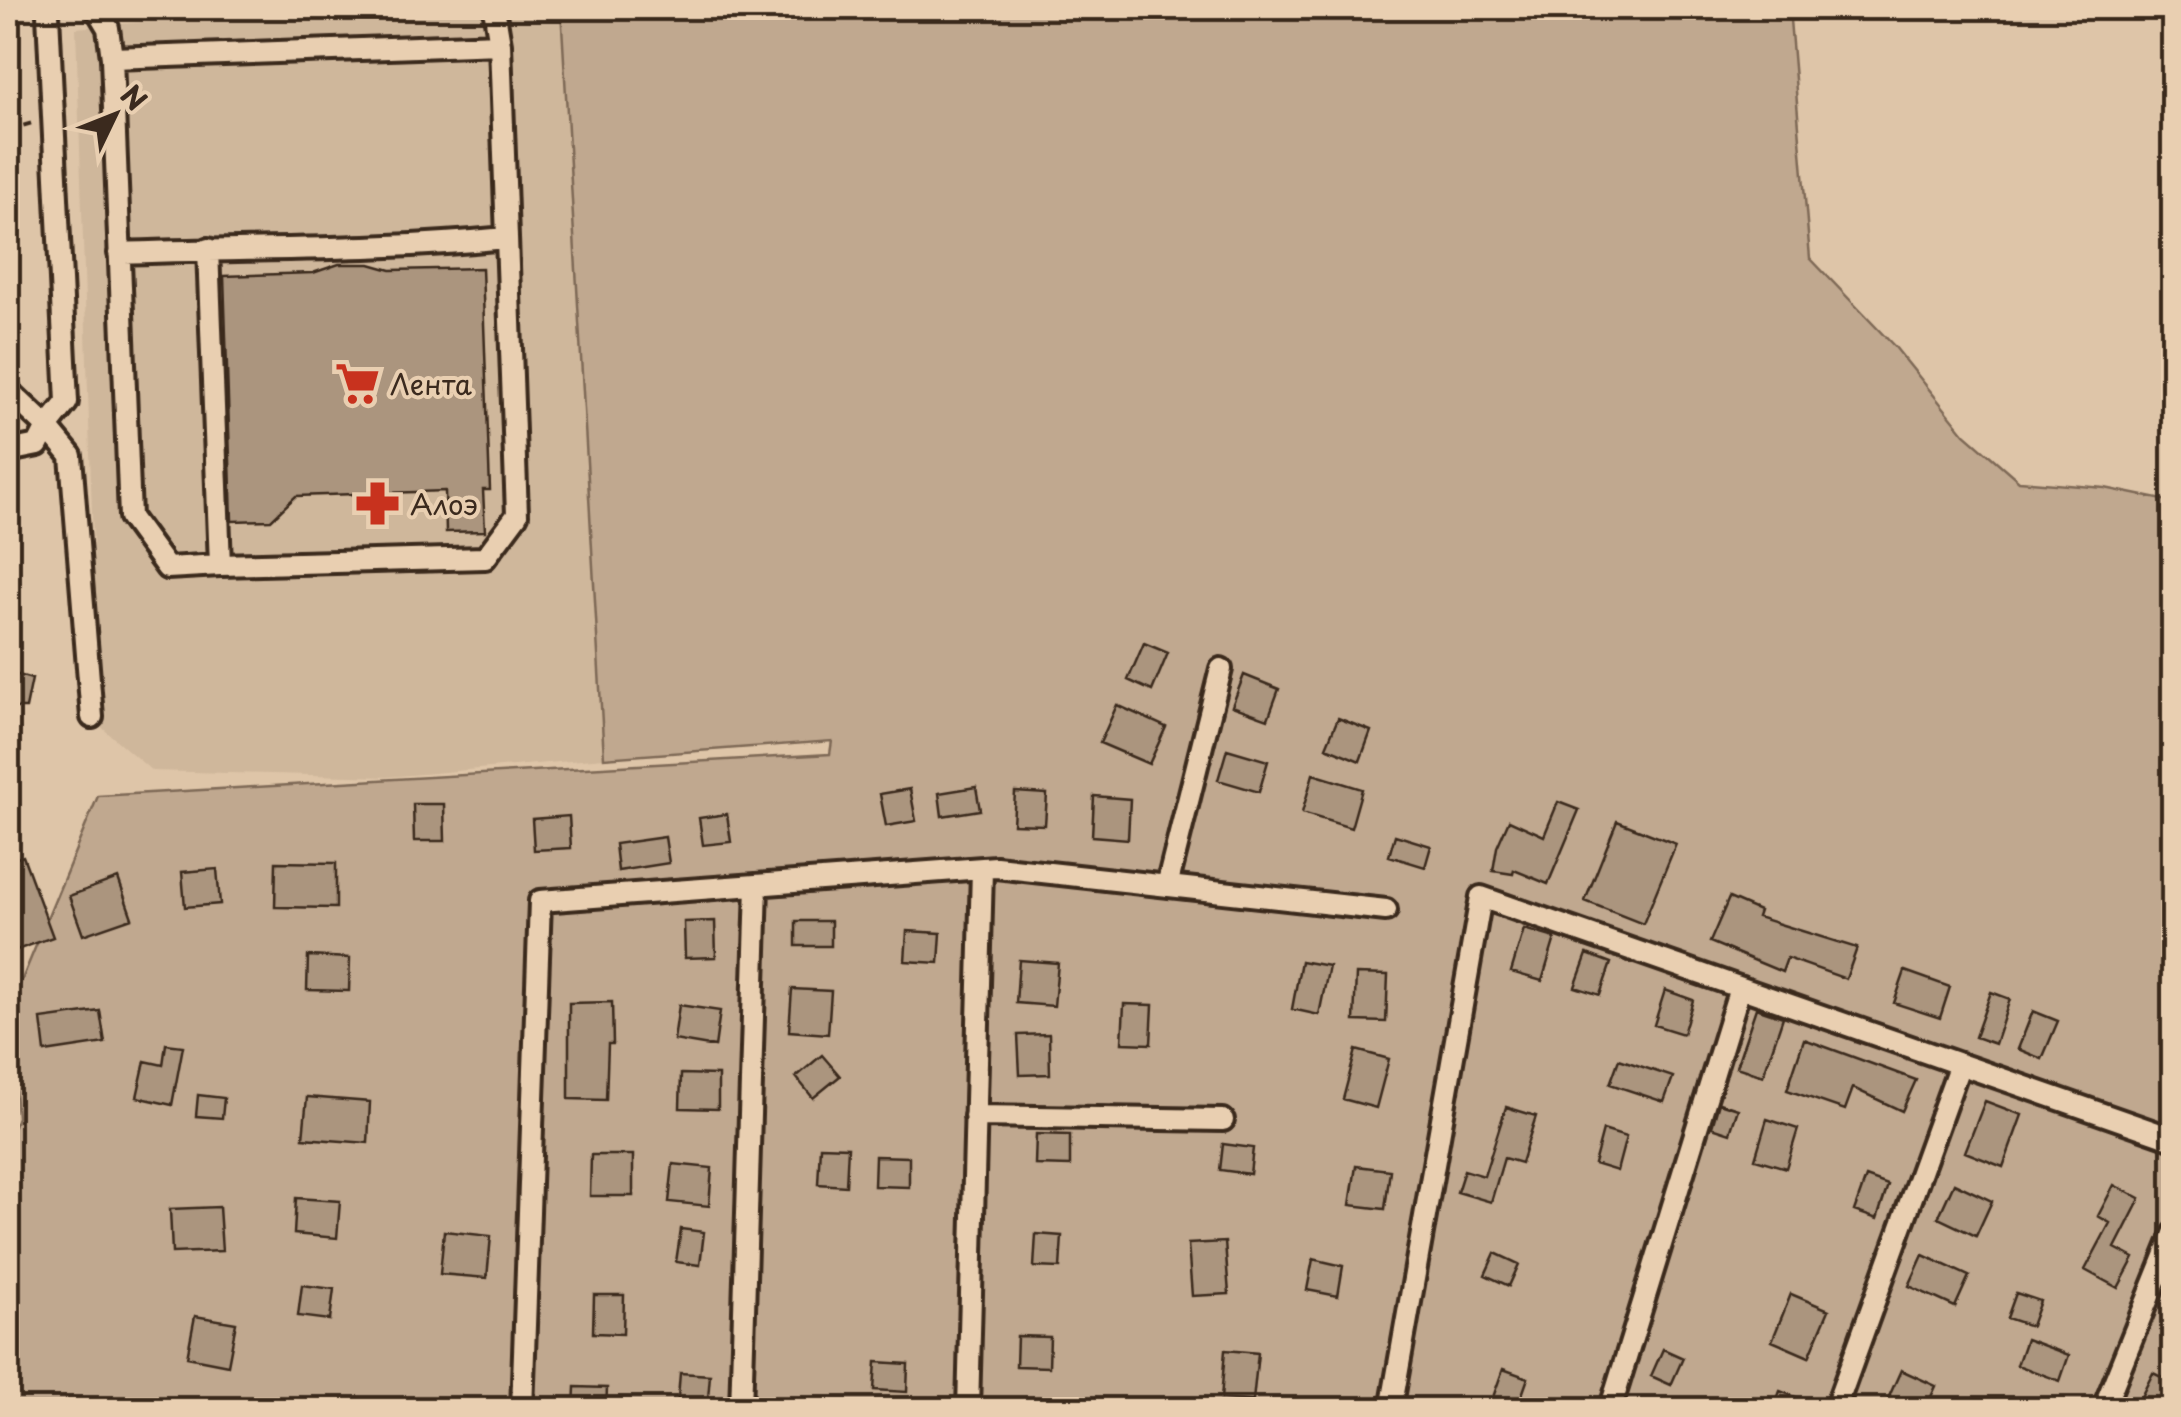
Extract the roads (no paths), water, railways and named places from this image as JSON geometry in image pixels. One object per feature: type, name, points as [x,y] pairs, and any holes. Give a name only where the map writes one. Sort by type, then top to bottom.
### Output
[{"type":"street","points":[[96,8],[108,28],[112,58],[130,517],[167,568],[485,558],[517,515],[500,44],[494,8]]},
{"type":"street","points":[[108,28],[116,8]]},
{"type":"street","points":[[8,451],[38,445],[46,427],[67,402],[48,14]]},
{"type":"street","points":[[112,58],[500,44]]},
{"type":"street","points":[[120,253],[364,250],[506,238]]},
{"type":"street","points":[[208,249],[220,566]]},
{"type":"street","points":[[8,390],[71,456],[92,717]]},
{"type":"street","points":[[1167,886],[1221,669]]},
{"type":"street","points":[[968,1410],[982,868]]},
{"type":"street","points":[[522,1410],[540,901],[982,868],[1386,910]]},
{"type":"street","points":[[740,1410],[758,885]]},
{"type":"street","points":[[1392,1410],[1481,897],[2174,1139]]},
{"type":"street","points":[[1610,1410],[1740,988]]},
{"type":"street","points":[[1835,1410],[1960,1064]]},
{"type":"street","points":[[975,1116],[1223,1120]]},
{"type":"street","points":[[2103,1410],[2174,1234]]},
{"type":"place","name":"Лента","points":[[357,383]]},
{"type":"place","name":"Алоэ","points":[[377,503]]}]
